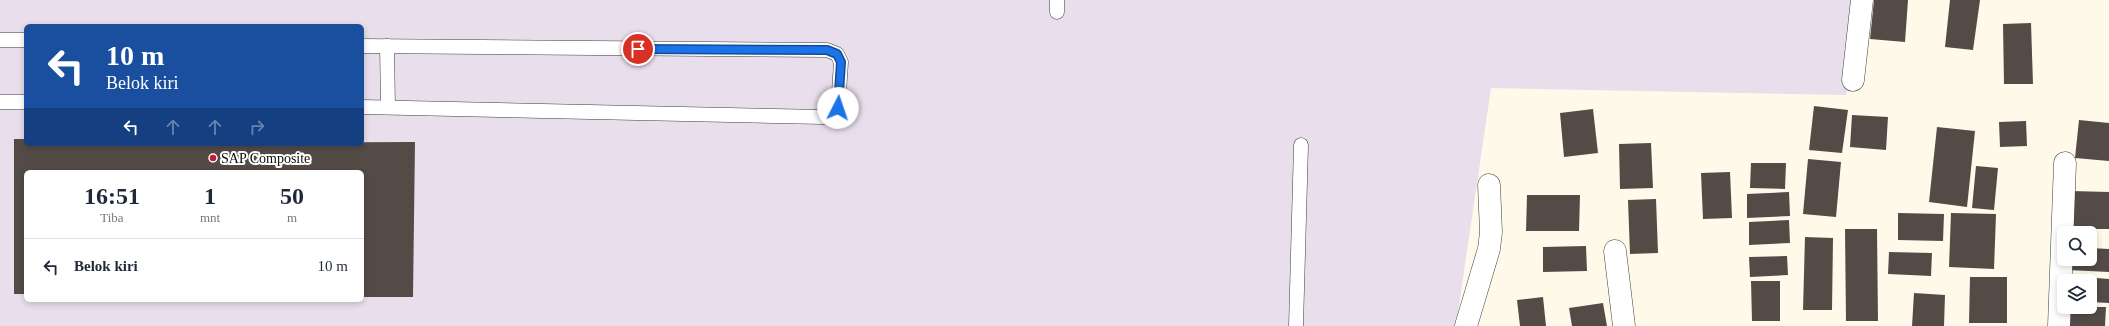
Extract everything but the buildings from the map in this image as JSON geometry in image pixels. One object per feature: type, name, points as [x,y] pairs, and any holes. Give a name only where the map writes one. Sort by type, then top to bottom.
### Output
[{"type":"street","points":[[1853,80],[1862,0]]},
{"type":"street","points":[[2059,326],[2065,163]]},
{"type":"street","points":[[1466,326],[1489,249],[1489,185]]},
{"type":"street","points":[[1615,251],[1624,326]]},
{"type":"lane","points":[[0,40],[24,40]]},
{"type":"lane","points":[[364,46],[827,50],[837,54],[841,62],[838,108],[831,115],[823,117],[364,107]]},
{"type":"lane","points":[[387,46],[388,107]]},
{"type":"lane","points":[[0,102],[24,102]]},
{"type":"lane","points":[[1296,326],[1301,146]]},
{"type":"shaded area","points":[[0,0],[1865,0],[1846,95],[1491,88],[1456,326],[0,326]]},
{"type":"place","name":"SAP Composite","points":[[213,158]]},
{"type":"route","points":[[638,49],[827,50],[837,54],[841,62],[838,108]]}]
